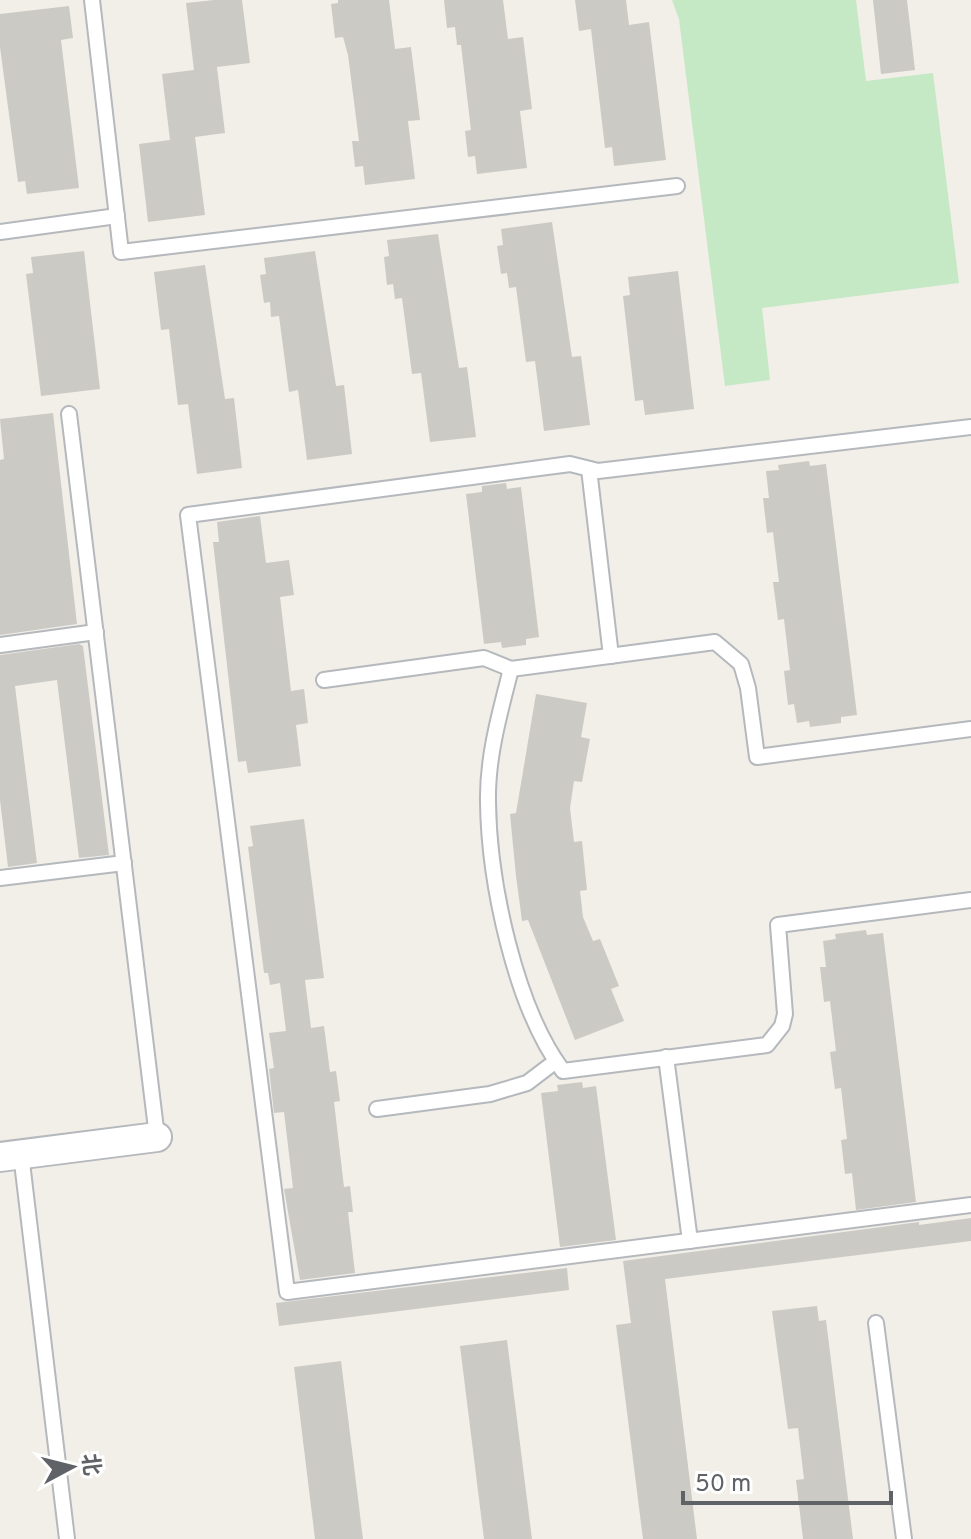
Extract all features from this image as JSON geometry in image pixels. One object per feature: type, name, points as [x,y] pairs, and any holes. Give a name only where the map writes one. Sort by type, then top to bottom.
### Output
[{"type":"street","points":[[11,1155],[157,1137]]},
{"type":"lane","points":[[92,0],[121,252],[677,186]]},
{"type":"lane","points":[[0,232],[117,216]]},
{"type":"lane","points":[[69,414],[157,1137]]},
{"type":"lane","points":[[971,427],[598,471],[570,464],[188,515],[287,1292],[971,1205]]},
{"type":"lane","points":[[589,469],[611,656]]},
{"type":"lane","points":[[0,645],[96,632]]},
{"type":"lane","points":[[324,680],[484,658],[511,669],[715,642],[741,664],[748,688],[757,757],[971,729]]},
{"type":"lane","points":[[511,669],[494,736],[488,801],[491,831],[506,937],[546,1047],[563,1071],[767,1045],[782,1026],[785,1014],[786,984],[778,925],[971,900]]},
{"type":"lane","points":[[0,878],[124,863]]},
{"type":"lane","points":[[666,1057],[690,1241]]},
{"type":"lane","points":[[377,1109],[490,1094],[527,1083],[556,1061]]},
{"type":"lane","points":[[11,1155],[67,1539]]},
{"type":"lane","points":[[876,1323],[904,1539]]},
{"type":"green space","points":[[672,0],[856,0],[866,81],[933,73],[959,283],[762,308],[770,380],[725,386],[679,19]]},
{"type":"building","points":[[242,0],[250,63],[217,67],[225,133],[195,137],[205,215],[148,222],[139,144],[170,140],[162,74],[194,70],[186,3]]},
{"type":"building","points":[[338,0],[389,0],[395,49],[411,47],[420,120],[408,121],[415,179],[365,185],[363,166],[355,167],[352,141],[359,141],[348,55],[343,37],[335,38],[331,4],[338,3]]},
{"type":"building","points":[[444,0],[503,0],[508,39],[523,37],[532,109],[520,111],[527,168],[477,174],[475,156],[468,157],[465,131],[471,130],[461,45],[457,45],[455,27],[447,28]]},
{"type":"building","points":[[575,0],[626,0],[629,25],[649,22],[666,160],[614,166],[612,147],[605,148],[591,29],[579,31]]},
{"type":"building","points":[[873,0],[907,0],[915,70],[881,74]]},
{"type":"building","points":[[69,6],[73,38],[61,40],[79,188],[27,194],[25,181],[18,182],[0,47],[0,14]]},
{"type":"building","points":[[552,222],[572,357],[581,356],[590,425],[544,431],[535,361],[526,362],[516,287],[509,288],[507,273],[501,274],[497,246],[503,245],[501,229]]},
{"type":"building","points":[[438,234],[459,368],[467,367],[476,437],[430,442],[421,373],[412,374],[402,298],[395,299],[393,284],[387,285],[384,257],[389,256],[387,240]]},
{"type":"building","points":[[84,251],[100,389],[41,396],[26,274],[33,273],[31,257]]},
{"type":"building","points":[[315,251],[336,386],[344,385],[352,454],[307,460],[298,390],[289,392],[279,316],[271,317],[270,302],[264,303],[260,275],[266,274],[264,258]]},
{"type":"building","points":[[205,265],[225,399],[234,398],[242,468],[197,474],[188,404],[178,405],[169,329],[161,330],[154,272]]},
{"type":"building","points":[[678,271],[694,409],[645,415],[643,400],[635,401],[623,296],[630,295],[628,277]]},
{"type":"building","points":[[53,413],[77,624],[0,635],[0,460],[4,459],[0,419]]},
{"type":"building","points":[[809,461],[810,466],[826,464],[857,715],[841,717],[841,723],[810,727],[809,721],[797,723],[794,704],[788,705],[784,671],[790,670],[784,619],[778,620],[773,582],[779,582],[773,532],[767,533],[763,498],[769,498],[766,471],[779,470],[778,465]]},
{"type":"building","points":[[506,483],[507,489],[521,487],[539,637],[526,639],[526,645],[502,648],[501,642],[484,644],[466,494],[482,492],[482,486]]},
{"type":"building","points":[[260,516],[266,563],[289,560],[294,595],[280,597],[291,691],[304,689],[308,723],[296,725],[301,766],[248,773],[246,761],[238,762],[213,542],[219,542],[217,522]]},
{"type":"building","points":[[79,644],[83,646],[109,855],[79,858],[57,680],[15,686],[37,863],[8,867],[0,800],[0,655]]},
{"type":"building","points":[[536,694],[587,703],[581,737],[590,739],[582,782],[574,781],[570,808],[574,842],[582,841],[587,890],[580,891],[583,917],[593,941],[600,939],[619,986],[611,989],[624,1021],[575,1040],[528,920],[522,921],[516,876],[510,814],[516,813]]},
{"type":"building","points":[[304,819],[324,978],[305,980],[311,1028],[324,1026],[330,1072],[336,1071],[340,1101],[334,1102],[344,1187],[350,1186],[353,1212],[348,1212],[355,1273],[300,1280],[284,1189],[293,1188],[284,1112],[274,1113],[269,1069],[274,1068],[269,1033],[286,1031],[280,983],[270,985],[268,973],[264,973],[248,847],[253,846],[250,826]]},
{"type":"building","points":[[866,930],[867,935],[883,933],[916,1202],[856,1210],[852,1173],[845,1174],[841,1140],[847,1139],[841,1088],[835,1089],[830,1052],[836,1051],[830,1001],[824,1002],[820,967],[826,967],[823,941],[836,939],[835,934]]},
{"type":"building","points":[[582,1082],[583,1088],[596,1086],[616,1240],[560,1247],[541,1093],[558,1091],[557,1085]]},
{"type":"building","points":[[971,1218],[971,1241],[665,1279],[697,1539],[643,1539],[616,1325],[631,1323],[623,1261],[919,1222],[919,1225]]},
{"type":"building","points":[[567,1268],[569,1290],[279,1326],[276,1303]]},
{"type":"building","points":[[817,1306],[819,1321],[826,1320],[853,1539],[803,1539],[796,1480],[804,1479],[798,1428],[788,1429],[772,1311]]},
{"type":"building","points":[[507,1340],[532,1539],[484,1539],[460,1346]]},
{"type":"building","points":[[341,1361],[363,1539],[315,1539],[294,1367]]}]
